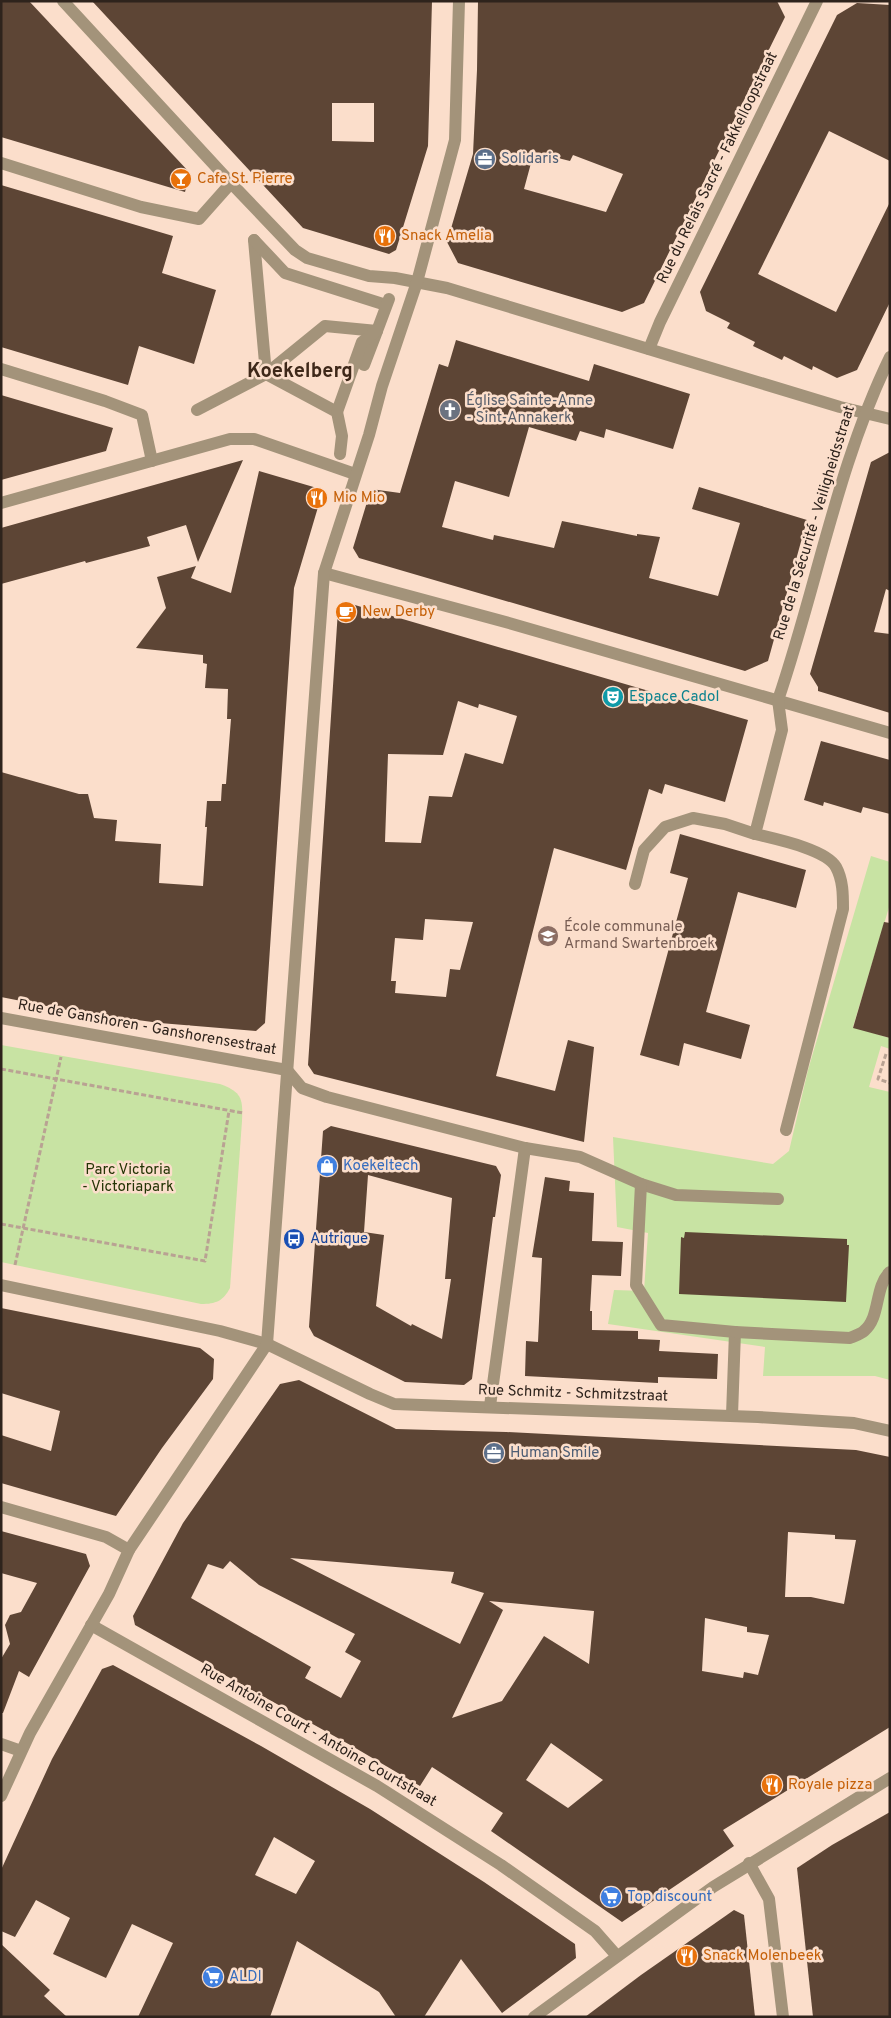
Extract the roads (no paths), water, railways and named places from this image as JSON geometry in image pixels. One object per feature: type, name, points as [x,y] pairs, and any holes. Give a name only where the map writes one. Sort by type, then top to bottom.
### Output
[{"type":"street","points":[[63,1],[231,183],[295,250],[306,258],[369,276],[395,278],[446,288],[840,407],[890,419]]},
{"type":"street","points":[[1,1796],[30,1733],[109,1594],[129,1550],[267,1344],[324,573],[417,282],[455,140],[459,1]]},
{"type":"street","name":"Rue du Relais Sacré - Fakkelloopstraat","points":[[648,349],[817,1]]},
{"type":"street","points":[[1,163],[141,207],[200,219],[231,183]]},
{"type":"street","points":[[266,374],[254,240],[285,273],[388,301],[364,365]]},
{"type":"street","points":[[197,410],[266,374],[325,326],[377,331]]},
{"type":"street","points":[[340,454],[342,436],[337,412],[362,342],[377,331]]},
{"type":"street","name":"Rue de la Sécurité - Veiligheidsstraat","points":[[778,700],[855,440],[890,357]]},
{"type":"street","points":[[1,369],[105,401],[142,415],[152,461]]},
{"type":"street","points":[[266,374],[337,412]]},
{"type":"street","points":[[1,503],[230,439],[254,439],[355,474]]},
{"type":"street","points":[[324,573],[509,623],[890,733]]},
{"type":"street","points":[[755,834],[782,730],[778,700]]},
{"type":"street","points":[[636,884],[644,850],[665,827],[693,818],[725,824],[826,856],[836,866],[842,883],[843,909],[786,1130]]},
{"type":"street","name":"Rue de Ganshoren - Ganshorensestraat","points":[[1,1018],[286,1070]]},
{"type":"street","points":[[286,1070],[302,1088],[328,1097],[525,1148],[580,1157],[641,1184],[676,1194],[778,1199]]},
{"type":"street","points":[[490,1406],[525,1148]]},
{"type":"street","points":[[641,1184],[636,1285],[661,1325],[735,1332],[850,1338],[865,1331],[872,1317],[884,1277],[890,1272]]},
{"type":"street","name":"Rue Schmitz - Schmitzstraat","points":[[1,1285],[220,1331],[267,1344],[394,1404],[732,1415],[854,1423],[890,1431]]},
{"type":"street","points":[[732,1415],[735,1332]]},
{"type":"street","points":[[1,1507],[106,1537],[129,1550]]},
{"type":"street","name":"Rue Antoine Court - Antoine Courtstraat","points":[[91,1625],[378,1786],[501,1865],[595,1931],[617,1956]]},
{"type":"street","points":[[1,1744],[21,1752]]},
{"type":"street","points":[[534,2017],[617,1956],[749,1864],[890,1778]]},
{"type":"street","points":[[749,1864],[769,1899],[783,2017]]},
{"type":"place","name":"Solidaris","points":[[485,159]]},
{"type":"place","name":"Cafe St. Pierre","points":[[181,179]]},
{"type":"place","name":"Snack Amelia","points":[[385,236]]},
{"type":"place","name":"Église Sainte-Anne - Sint-Annakerk","points":[[450,410]]},
{"type":"place","name":"Mio Mio","points":[[317,498]]},
{"type":"place","name":"New Derby","points":[[346,612]]},
{"type":"place","name":"Espace Cadol","points":[[613,697]]},
{"type":"place","name":"École communale Armand Swartenbroek","points":[[548,936]]},
{"type":"place","name":"Koekeltech","points":[[327,1166]]},
{"type":"place","name":"Autrique","points":[[294,1239]]},
{"type":"place","name":"Human Smile","points":[[494,1453]]},
{"type":"place","name":"Royale pizza","points":[[772,1785]]},
{"type":"place","name":"Top discount","points":[[611,1897]]},
{"type":"place","name":"Snack Molenbeek","points":[[687,1956]]},
{"type":"place","name":"ALDI","points":[[213,1977]]},
{"type":"district","name":"Koekelberg","points":[[300,372]]},
{"type":"park label","name":"Parc Victoria - Victoriapark","points":[[128,1178]]}]
